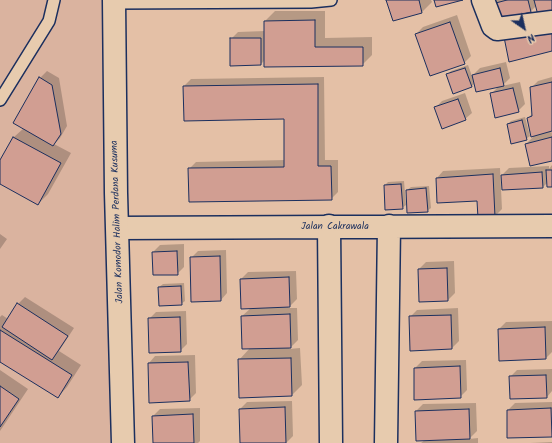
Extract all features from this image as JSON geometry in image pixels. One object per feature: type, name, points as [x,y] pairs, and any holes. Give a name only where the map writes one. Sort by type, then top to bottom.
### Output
[{"type":"street","name":"Jalan Komodor Halim Perdana Kusuma","points":[[114,1],[115,151],[123,443]]},
{"type":"street","points":[[486,1],[493,26],[497,29],[552,22]]},
{"type":"street","points":[[330,226],[331,443]]},
{"type":"street","points":[[386,443],[389,226]]},
{"type":"street","name":"Jalan Cakrawala","points":[[118,228],[552,226]]},
{"type":"lane","points":[[0,100],[49,21],[54,0]]},
{"type":"lane","points":[[114,1],[311,2],[331,0]]},
{"type":"shaded area","points":[[0,0],[107,0],[107,270],[111,443],[0,443]]},
{"type":"building","points":[[386,0],[419,0],[422,13],[393,21]]},
{"type":"building","points":[[434,0],[463,0],[436,7]]},
{"type":"building","points":[[507,0],[528,0],[531,12],[496,21],[492,4]]},
{"type":"building","points":[[534,0],[552,0],[552,16],[539,19]]},
{"type":"building","points":[[315,20],[315,47],[363,47],[363,66],[264,67],[264,21]]},
{"type":"building","points":[[450,22],[465,64],[430,76],[415,34]]},
{"type":"building","points":[[552,26],[552,51],[509,62],[504,37]]},
{"type":"building","points":[[230,38],[261,38],[261,65],[230,66]]},
{"type":"building","points":[[465,68],[472,87],[453,94],[446,74]]},
{"type":"building","points":[[500,68],[504,86],[476,92],[472,75]]},
{"type":"building","points":[[39,77],[52,85],[61,134],[53,146],[13,123]]},
{"type":"building","points":[[552,82],[552,131],[531,137],[527,118],[532,116],[530,87]]},
{"type":"building","points":[[318,84],[318,166],[331,166],[332,200],[189,202],[188,168],[284,167],[284,119],[184,121],[183,86]]},
{"type":"building","points":[[513,88],[519,112],[495,118],[490,93]]},
{"type":"building","points":[[458,99],[466,120],[442,129],[434,107]]},
{"type":"building","points":[[522,120],[527,140],[511,144],[507,124]]},
{"type":"building","points":[[13,137],[61,163],[38,205],[0,184],[0,160]]},
{"type":"building","points":[[552,137],[552,161],[530,166],[525,144]]},
{"type":"building","points":[[546,170],[552,170],[552,187],[547,187]]},
{"type":"building","points":[[542,172],[543,188],[502,190],[501,175]]},
{"type":"building","points":[[493,174],[495,217],[478,218],[477,201],[437,203],[436,178]]},
{"type":"building","points":[[401,184],[403,209],[385,210],[384,185]]},
{"type":"building","points":[[426,188],[428,212],[407,213],[406,190]]},
{"type":"building","points":[[177,251],[178,275],[153,275],[152,252]]},
{"type":"building","points":[[220,256],[221,301],[191,302],[190,257]]},
{"type":"building","points":[[447,268],[448,301],[419,302],[418,269]]},
{"type":"building","points":[[289,277],[290,307],[241,309],[240,279]]},
{"type":"building","points":[[181,286],[182,305],[159,306],[158,287]]},
{"type":"building","points":[[17,303],[68,336],[52,360],[2,327]]},
{"type":"building","points":[[290,314],[291,348],[242,349],[241,316]]},
{"type":"building","points":[[451,315],[452,349],[410,351],[409,316]]},
{"type":"building","points":[[180,317],[181,352],[149,353],[148,318]]},
{"type":"building","points":[[545,327],[546,359],[499,361],[498,329]]},
{"type":"building","points":[[0,330],[72,375],[58,398],[0,362]]},
{"type":"building","points":[[291,358],[292,396],[239,398],[238,359]]},
{"type":"building","points":[[188,362],[190,401],[149,403],[148,363]]},
{"type":"building","points":[[460,366],[461,398],[414,400],[414,368]]},
{"type":"building","points":[[546,375],[547,398],[510,399],[509,376]]},
{"type":"building","points":[[0,386],[19,399],[0,427]]},
{"type":"building","points":[[285,407],[286,443],[240,443],[239,409]]},
{"type":"building","points":[[551,408],[552,437],[507,438],[507,410]]},
{"type":"building","points":[[469,409],[470,439],[416,441],[415,411]]},
{"type":"building","points":[[193,414],[194,443],[153,443],[152,416]]}]
